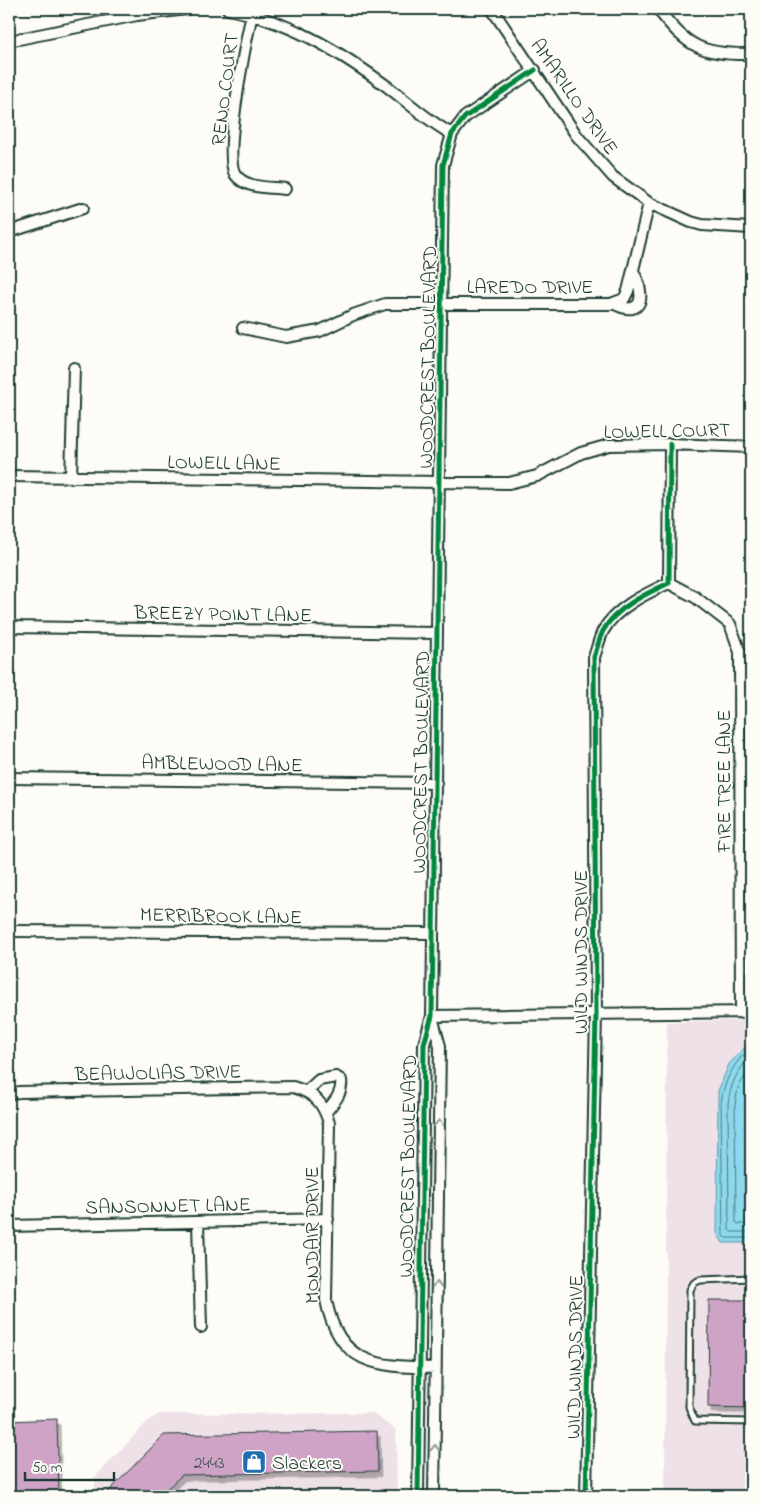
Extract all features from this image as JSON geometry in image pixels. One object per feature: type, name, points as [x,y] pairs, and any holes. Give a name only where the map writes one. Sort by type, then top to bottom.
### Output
[{"type":"street","points":[[9,41],[137,15],[187,9]]},
{"type":"street","points":[[228,9],[282,23],[319,42],[381,82],[440,128],[452,134]]},
{"type":"street","name":"AMARILLO DRIVE","points":[[492,9],[583,143],[613,177],[648,202],[691,222],[751,228]]},
{"type":"street","points":[[658,9],[672,29],[696,48],[751,54]]},
{"type":"street","name":"RENO COURT","points":[[252,14],[240,70],[232,140],[234,173],[245,184],[285,189]]},
{"type":"street","name":"WOODCREST BOULEVARD","points":[[418,1496],[424,1044],[432,1016],[444,165],[452,134],[465,117],[479,105],[535,70]]},
{"type":"street","name":"LAREDO DRIVE","points":[[243,328],[286,337],[320,331],[353,315],[385,304],[613,303],[624,299],[628,291],[648,202]]},
{"type":"street","points":[[9,232],[83,208]]},
{"type":"street","name":"LAREDO DRIVE","points":[[613,303],[626,310],[633,308],[639,303],[642,293],[633,271]]},
{"type":"street","points":[[71,478],[74,368]]},
{"type":"street","points":[[669,583],[670,444]]},
{"type":"street","name":"LOWELL COURT","points":[[440,482],[509,483],[537,476],[581,452],[609,445],[670,444],[751,447]]},
{"type":"street","name":"LOWELL LANE","points":[[9,476],[440,482]]},
{"type":"street","name":"FIRE TREE LANE","points":[[669,583],[695,597],[730,624],[740,652],[746,1013]]},
{"type":"street","name":"WILD WINDS DRIVE","points":[[586,1496],[596,1014],[594,657],[603,630],[615,616],[645,594],[669,583]]},
{"type":"street","name":"BREEZY POINT LANE","points":[[9,627],[437,633]]},
{"type":"street","name":"AMBLEWOOD LANE","points":[[9,778],[436,783]]},
{"type":"street","name":"MERRIBROOK LANE","points":[[9,930],[433,933]]},
{"type":"street","points":[[432,1016],[746,1013]]},
{"type":"street","name":"WOODCREST BOULEVARD","points":[[432,1016],[440,1046],[434,1496]]},
{"type":"street","points":[[336,1077],[341,1080],[342,1086],[338,1097],[326,1112],[319,1099],[307,1091],[319,1080],[336,1077]]},
{"type":"street","name":"BEAUJOLIAS DRIVE","points":[[9,1094],[19,1092],[292,1087],[307,1091]]},
{"type":"street","name":"MONDAIR DRIVE","points":[[326,1112],[329,1123],[326,1300],[330,1322],[342,1342],[360,1357],[382,1365],[436,1368]]},
{"type":"street","name":"SANSONNET LANE","points":[[9,1226],[328,1219]]},
{"type":"street","points":[[198,1222],[201,1328]]},
{"type":"lane","points":[[751,1278],[709,1278],[694,1283],[690,1290],[689,1407],[695,1422],[751,1422]]},
{"type":"shaded area","points":[[751,1020],[751,1496],[665,1496],[667,1022]]},
{"type":"shaded area","points":[[372,1413],[396,1430],[397,1496],[95,1496],[95,1477],[148,1421],[159,1414]]},
{"type":"water","points":[[751,1041],[751,1243],[723,1243],[717,1233],[718,1091],[729,1064]]},
{"type":"building","points":[[709,1300],[751,1300],[751,1408],[708,1407]]},
{"type":"building","points":[[57,1419],[59,1494],[9,1495],[9,1421]]},
{"type":"building","points":[[377,1431],[378,1471],[182,1475],[159,1496],[104,1496],[164,1435]]},
{"type":"cycle path","points":[[418,1496],[424,1044],[432,1016],[443,165],[452,134],[465,117],[535,70]]},
{"type":"cycle path","points":[[586,1496],[596,1014],[594,657],[600,637],[615,615],[632,602],[669,583],[670,444]]},
{"type":"place","name":"Slackers","points":[[254,1462]]}]
